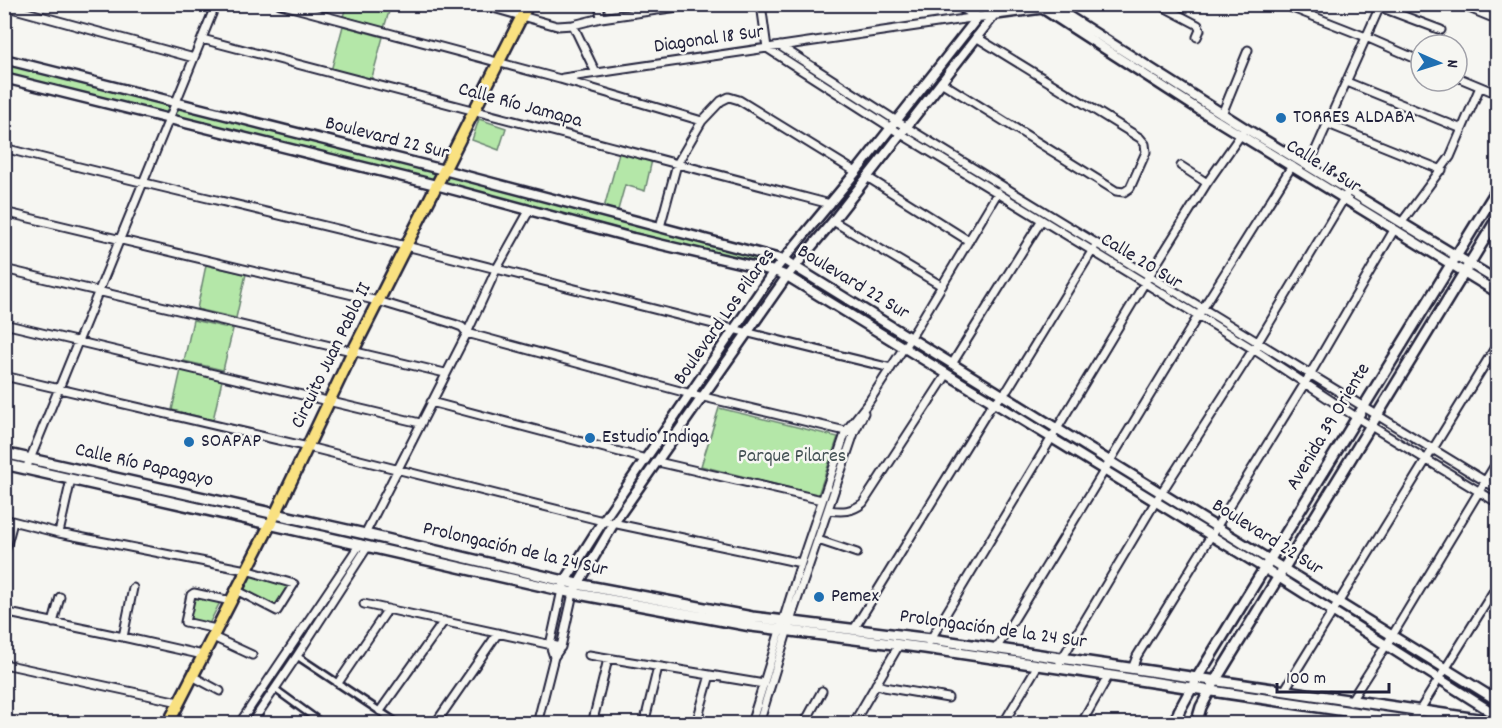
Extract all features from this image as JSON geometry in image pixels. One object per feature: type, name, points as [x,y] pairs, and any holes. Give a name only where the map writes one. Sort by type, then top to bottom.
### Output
[{"type":"main road","name":"Circuito Juan Pablo II","points":[[168,723],[272,520],[353,351],[528,4]]},
{"type":"main road","name":"Avenida 39 Oriente","points":[[1179,711],[1497,188]]},
{"type":"main road","name":"Avenida 39 Oriente","points":[[1196,723],[1212,685],[1497,217]]},
{"type":"main road","name":"Calle Río Papagayo","points":[[4,453],[272,520]]},
{"type":"main road","name":"Calle Río Papagayo","points":[[4,464],[272,520]]},
{"type":"main road","name":"Prolongación de la 24 Sur","points":[[272,520],[364,534],[563,586]]},
{"type":"main road","name":"Prolongación de la 24 Sur","points":[[272,520],[364,545],[563,586],[752,616],[785,625],[899,645],[1038,665],[1060,663],[1132,669],[1195,683]]},
{"type":"main road","name":"Prolongación de la 24 Sur","points":[[785,625],[854,629],[931,639],[996,649],[1109,675],[1284,691],[1419,712],[1459,721],[1497,722]]},
{"type":"main road","name":"Prolongación de la 24 Sur","points":[[1212,685],[1432,723]]},
{"type":"main road","points":[[1177,723],[1179,711]]},
{"type":"street","points":[[26,469],[57,388],[216,4]]},
{"type":"street","name":"Diagonal 18 Sur","points":[[280,4],[560,79],[1069,4]]},
{"type":"street","points":[[478,4],[557,26],[693,5]]},
{"type":"street","points":[[599,4],[601,18]]},
{"type":"street","points":[[761,4],[767,48]]},
{"type":"street","points":[[956,4],[978,17]]},
{"type":"street","points":[[978,4],[994,15]]},
{"type":"street","points":[[1158,4],[1198,25],[1200,30],[1197,37]]},
{"type":"street","points":[[1282,4],[1409,57]]},
{"type":"street","points":[[1459,4],[1497,20]]},
{"type":"street","points":[[4,6],[194,58]]},
{"type":"street","points":[[1309,165],[1380,6],[1441,30]]},
{"type":"street","name":"Calle 18 Sur","points":[[1054,7],[1200,105],[1222,114],[1243,132],[1309,165],[1497,281]]},
{"type":"street","name":"Calle 18 Sur","points":[[1042,8],[1243,132],[1343,199],[1497,293]]},
{"type":"street","name":"Boulevard Los Pilares","points":[[575,588],[614,524],[787,276],[833,221],[994,15]]},
{"type":"street","name":"Boulevard Los Pilares","points":[[563,586],[603,521],[774,271],[856,172],[978,17]]},
{"type":"street","points":[[573,25],[596,73]]},
{"type":"street","points":[[941,82],[1116,191],[1124,192],[1130,188],[1146,152],[1145,144],[1140,138],[976,37]]},
{"type":"street","name":"Calle Río Jamapa","points":[[202,39],[830,204]]},
{"type":"street","name":"Calle 20 Sur","points":[[780,46],[893,124]]},
{"type":"street","name":"Calle 20 Sur","points":[[767,48],[893,124],[1003,186],[1497,489]]},
{"type":"street","points":[[1222,114],[1248,50]]},
{"type":"street","name":"Boulevard 22 Sur","points":[[4,59],[444,170],[784,260],[1270,558],[1497,702]]},
{"type":"street","name":"Boulevard 22 Sur","points":[[4,78],[436,185],[529,211],[787,276],[1156,501],[1494,713]]},
{"type":"street","points":[[560,79],[702,121]]},
{"type":"street","points":[[1347,82],[1462,129]]},
{"type":"street","points":[[1469,82],[1497,94]]},
{"type":"street","points":[[1402,222],[1450,157],[1480,87]]},
{"type":"street","points":[[660,227],[677,164],[702,121],[721,100],[729,98],[739,100],[856,172]]},
{"type":"street","points":[[1328,124],[1442,170]]},
{"type":"street","name":"Calle 20 Sur","points":[[904,130],[997,194],[1198,316],[1369,426],[1497,503]]},
{"type":"street","points":[[925,648],[1144,284],[1207,183],[1243,132]]},
{"type":"street","points":[[4,148],[142,184],[406,246],[734,331],[891,368]]},
{"type":"street","points":[[1180,165],[1207,183]]},
{"type":"street","points":[[996,649],[1292,166]]},
{"type":"street","points":[[867,177],[969,241]]},
{"type":"street","points":[[759,723],[771,685],[801,563],[846,431],[905,348],[1003,186]]},
{"type":"street","points":[[1060,663],[1156,501],[1258,342],[1348,190]]},
{"type":"street","points":[[364,534],[467,333],[496,270],[529,211]]},
{"type":"street","points":[[4,212],[378,301],[454,324],[462,327],[467,333],[691,394],[854,433]]},
{"type":"street","points":[[952,364],[1041,220]]},
{"type":"street","points":[[833,221],[942,286]]},
{"type":"street","points":[[1132,669],[1137,656],[1310,375],[1394,230]]},
{"type":"street","points":[[854,629],[994,403],[1008,389],[1097,243]]},
{"type":"street","points":[[4,269],[446,373]]},
{"type":"street","points":[[4,324],[420,423]]},
{"type":"street","points":[[1284,691],[1497,343]]},
{"type":"street","points":[[828,510],[849,511],[863,503],[946,374]]},
{"type":"street","points":[[4,376],[308,447],[614,524],[801,563]]},
{"type":"street","points":[[431,402],[646,459]]},
{"type":"street","points":[[751,723],[762,684],[818,540],[854,433],[868,403]]},
{"type":"street","points":[[1350,702],[1387,645],[1497,460]]},
{"type":"street","points":[[658,462],[822,500]]},
{"type":"street","points":[[59,533],[71,479]]},
{"type":"street","points":[[4,519],[59,533],[246,570],[292,583],[294,586],[277,611],[236,590]]},
{"type":"street","points":[[4,555],[13,522]]},
{"type":"street","points":[[818,540],[857,553]]},
{"type":"street","points":[[239,723],[302,630],[364,545]]},
{"type":"street","points":[[251,723],[311,635],[364,545]]},
{"type":"street","points":[[1413,721],[1497,584]]},
{"type":"street","points":[[554,657],[550,645],[563,586]]},
{"type":"street","points":[[123,637],[133,588]]},
{"type":"street","points":[[537,723],[554,657],[561,647],[575,588]]},
{"type":"street","points":[[231,601],[194,593],[191,595],[185,622],[214,633],[252,655]]},
{"type":"street","points":[[53,623],[60,597]]},
{"type":"street","points":[[364,604],[561,647]]},
{"type":"street","points":[[338,683],[388,609]]},
{"type":"street","points":[[4,612],[202,655]]},
{"type":"street","points":[[380,711],[444,621]]},
{"type":"street","points":[[302,630],[311,635]]},
{"type":"street","points":[[435,723],[498,633]]},
{"type":"street","points":[[853,723],[899,645]]},
{"type":"street","points":[[589,655],[771,685]]},
{"type":"street","points":[[297,656],[399,723]]},
{"type":"street","points":[[592,723],[608,659]]},
{"type":"street","points":[[4,664],[179,702]]},
{"type":"street","points":[[1003,723],[1038,665]]},
{"type":"street","points":[[644,723],[658,667]]},
{"type":"street","points":[[696,723],[710,675]]},
{"type":"street","points":[[1081,723],[1109,675]]},
{"type":"street","points":[[192,676],[220,691]]},
{"type":"street","points":[[876,684],[948,698]]},
{"type":"street","points":[[275,689],[323,723]]},
{"type":"street","points":[[804,723],[822,691]]},
{"type":"street","points":[[1480,722],[1494,713],[1497,702]]},
{"type":"street","points":[[1169,723],[1179,711]]},
{"type":"street","points":[[4,721],[18,723]]},
{"type":"green space","points":[[347,5],[391,5],[384,28],[343,16]]},
{"type":"green space","points":[[343,26],[383,37],[371,81],[331,71]]},
{"type":"green space","points":[[4,58],[440,169],[432,184],[5,78]]},
{"type":"green space","points":[[479,119],[506,128],[499,150],[472,140]]},
{"type":"green space","points":[[619,153],[652,160],[645,191],[625,185],[618,210],[604,208]]},
{"type":"green space","points":[[447,175],[780,261],[772,268],[442,183]]},
{"type":"green space","points":[[206,265],[246,274],[236,318],[197,309]]},
{"type":"green space","points":[[796,268],[1264,559],[1263,563],[790,276]]},
{"type":"green space","points":[[193,320],[233,329],[223,370],[184,361]]},
{"type":"green space","points":[[181,370],[222,380],[213,420],[172,410]]},
{"type":"green space","name":"Parque Pilares","points":[[719,408],[838,437],[818,495],[701,466]]},
{"type":"green space","points":[[246,575],[293,585],[276,609],[239,590]]},
{"type":"green space","points":[[192,594],[221,600],[208,626],[186,621]]},
{"type":"place","name":"TORRES ALDABA","points":[[1281,118]]},
{"type":"place","name":"Estudio Indiga","points":[[590,438]]},
{"type":"place","name":"SOAPAP","points":[[189,442]]},
{"type":"place","name":"Pemex","points":[[819,597]]}]
